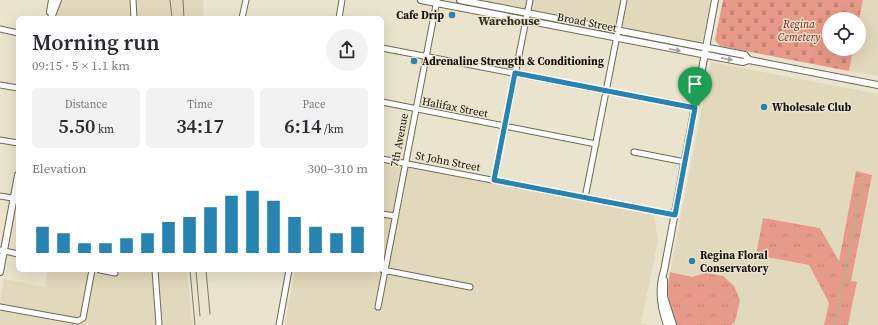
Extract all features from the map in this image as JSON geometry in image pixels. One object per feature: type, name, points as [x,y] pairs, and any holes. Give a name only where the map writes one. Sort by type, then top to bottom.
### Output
[{"type":"main road","points":[[50,16],[52,0]]},
{"type":"main road","points":[[51,16],[58,0]]},
{"type":"main road","name":"Broad Street","points":[[421,0],[527,14],[616,38],[743,62],[749,60],[878,85]]},
{"type":"main road","name":"Broad Street","points":[[460,0],[745,55],[749,60]]},
{"type":"main road","points":[[667,325],[663,313],[660,282],[664,271],[675,215],[715,0]]},
{"type":"main road","points":[[0,272],[2,250],[16,199]]},
{"type":"main road","points":[[664,271],[664,297],[673,325]]},
{"type":"street","points":[[133,0],[134,16]]},
{"type":"street","points":[[242,16],[246,0]]},
{"type":"street","points":[[339,16],[342,0]]},
{"type":"street","points":[[494,180],[530,0]]},
{"type":"street","points":[[586,198],[624,0]]},
{"type":"street","name":"7th Avenue","points":[[384,265],[436,1]]},
{"type":"street","points":[[0,29],[16,33]]},
{"type":"street","points":[[384,48],[695,108]]},
{"type":"street","points":[[0,85],[16,88]]},
{"type":"street","name":"Halifax Street","points":[[384,102],[596,144]]},
{"type":"street","points":[[0,140],[16,143]]},
{"type":"street","points":[[634,152],[685,162]]},
{"type":"street","name":"St John Street","points":[[384,159],[675,215]]},
{"type":"street","points":[[0,196],[16,199]]},
{"type":"street","points":[[384,214],[394,216]]},
{"type":"street","points":[[2,250],[16,254]]},
{"type":"street","points":[[384,270],[470,287]]},
{"type":"street","points":[[0,307],[78,321],[83,318],[92,272]]},
{"type":"street","points":[[111,272],[116,273]]},
{"type":"street","points":[[155,272],[159,325]]},
{"type":"street","points":[[279,325],[290,272]]},
{"type":"street","name":"7th Avenue","points":[[378,307],[383,272]]},
{"type":"shaded area","points":[[63,0],[203,0],[204,16],[56,16]]},
{"type":"shaded area","points":[[477,0],[711,0],[703,38],[701,42],[697,43]]},
{"type":"shaded area","points":[[863,0],[878,0],[878,76],[849,71],[852,56],[866,56],[866,12],[860,12]]},
{"type":"shaded area","points":[[711,62],[878,94],[878,325],[848,325],[857,283],[851,281],[871,175],[856,172],[839,261],[820,228],[763,218],[756,255],[809,265],[829,303],[824,325],[731,325],[735,322],[706,273],[692,277],[670,272]]},
{"type":"shaded area","points":[[384,163],[654,215],[658,240],[641,323],[648,325],[285,325],[295,272],[384,272]]},
{"type":"shaded area","points":[[48,272],[187,272],[192,325],[0,325],[0,304],[4,279],[45,287]]},
{"type":"green space","name":"Regina Cemetery","points":[[723,0],[863,0],[860,12],[822,12],[822,56],[852,56],[849,71],[720,46],[715,40]]},
{"type":"green space","points":[[856,171],[872,175],[851,281],[857,282],[848,325],[824,325],[829,303],[809,265],[756,255],[763,218],[820,228],[839,261]]},
{"type":"green space","points":[[670,272],[692,277],[706,273],[723,276],[734,286],[740,300],[735,322],[731,325],[677,325],[670,306],[668,293]]},
{"type":"waterway","points":[[835,325],[863,179]]},
{"type":"railway","points":[[170,0],[172,16]]},
{"type":"railway","points":[[183,0],[184,16]]},
{"type":"railway","points":[[190,272],[195,325]]},
{"type":"railway","points":[[196,272],[200,316]]},
{"type":"railway","points":[[206,272],[210,314]]},
{"type":"place","name":"Cafe Drip","points":[[452,15]]},
{"type":"place","name":"Adrenaline Strength & Conditioning","points":[[414,61]]},
{"type":"place","name":"Wholesale Club","points":[[764,107]]},
{"type":"place","name":"Regina Floral Conservatory","points":[[692,261]]},
{"type":"district","name":"Warehouse","points":[[509,21]]},
{"type":"route","points":[[515,73],[695,108],[675,215],[494,180],[515,73]]}]
